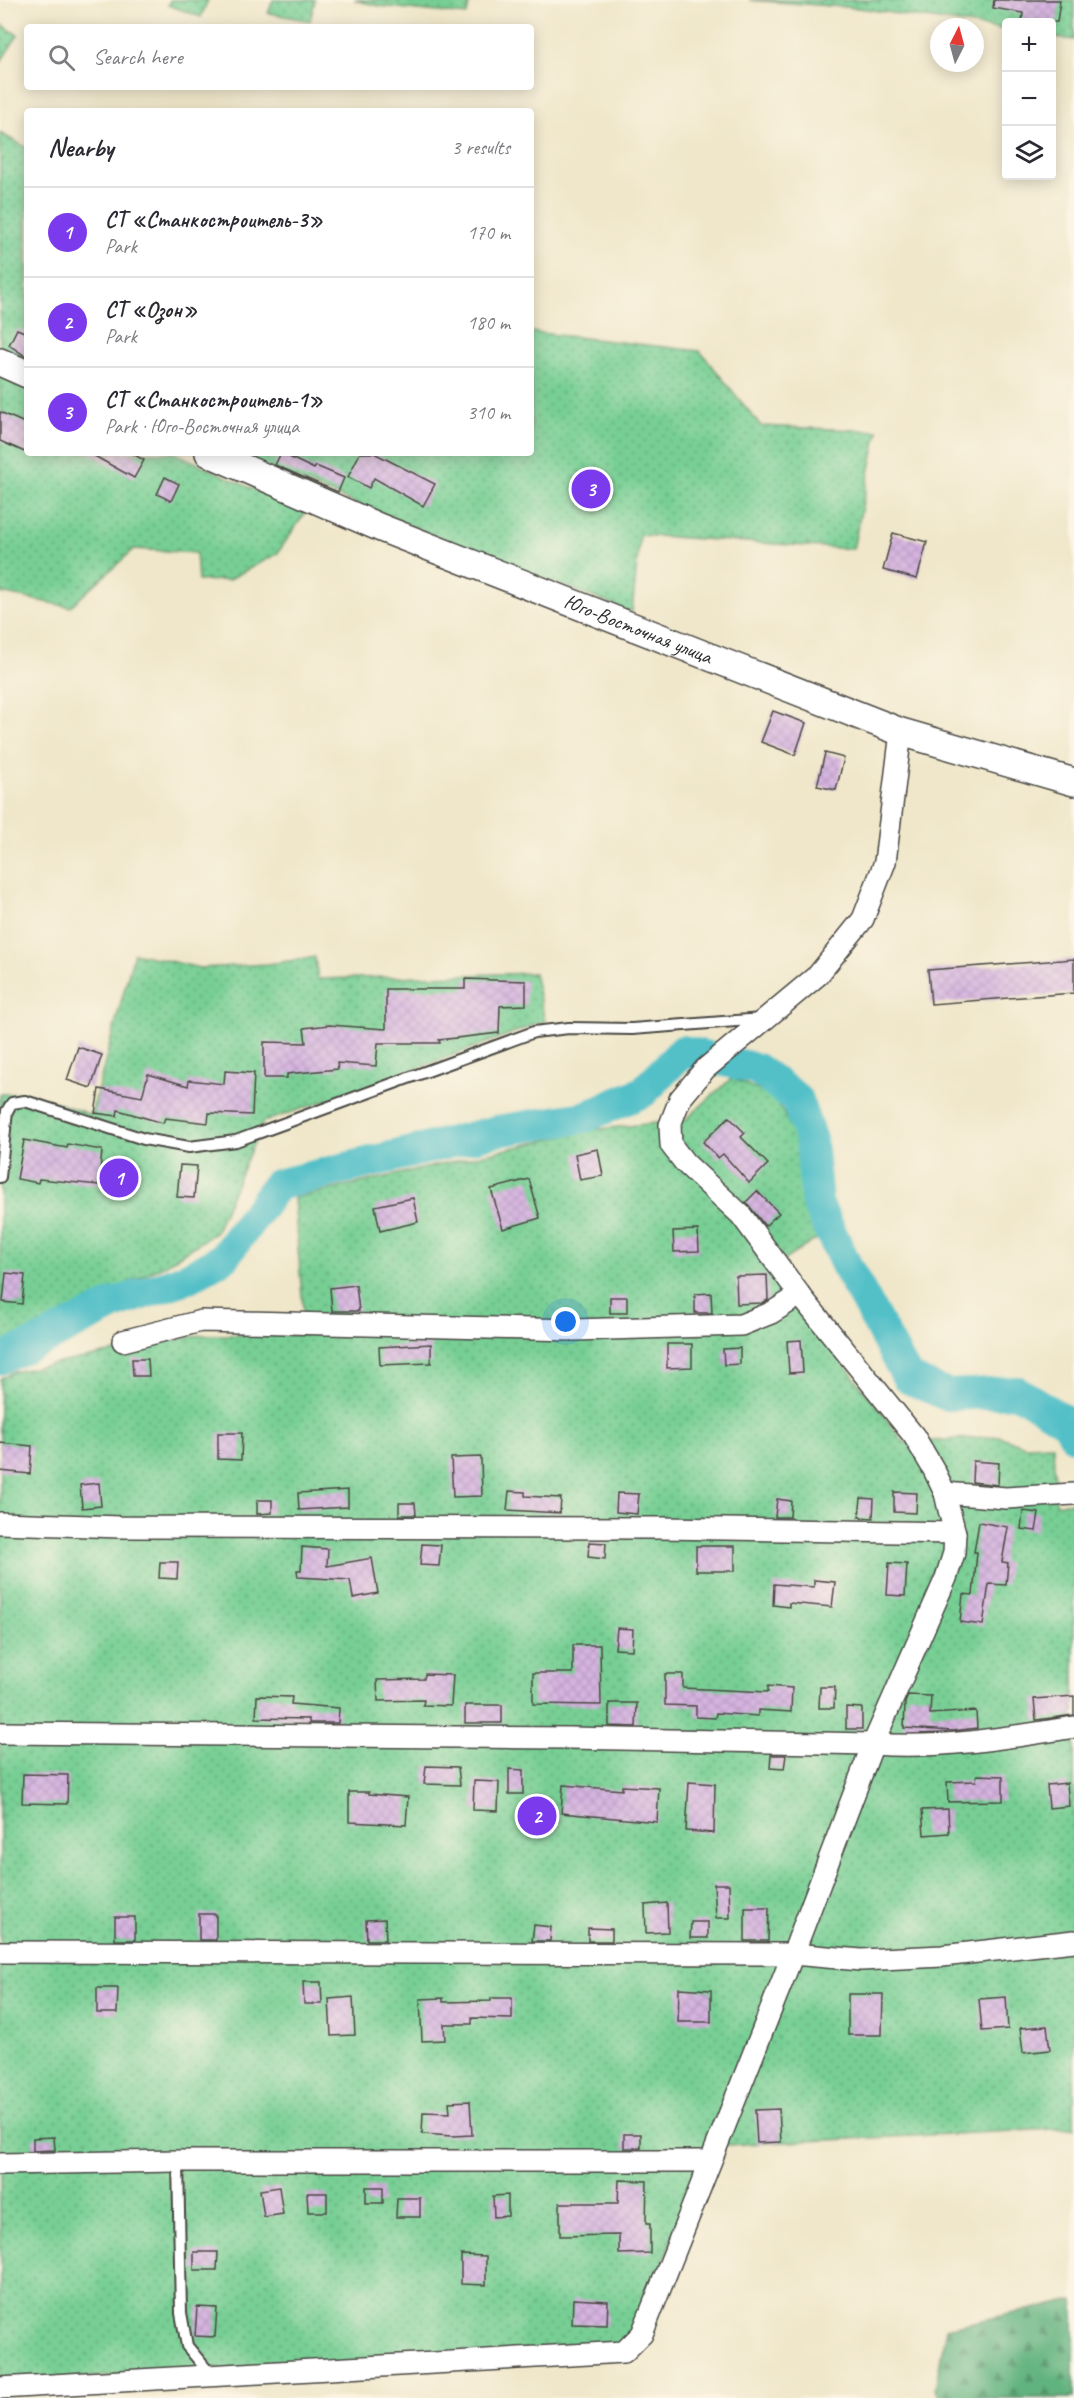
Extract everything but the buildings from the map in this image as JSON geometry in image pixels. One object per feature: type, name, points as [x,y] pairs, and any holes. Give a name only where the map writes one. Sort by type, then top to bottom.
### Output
[{"type":"street","points":[[0,362],[24,373]]},
{"type":"street","name":"Юго-Восточная улица","points":[[216,456],[381,528],[901,732],[1074,782]]},
{"type":"street","points":[[0,2388],[624,2352],[642,2334],[793,1954],[873,1744],[946,1578],[954,1553],[955,1533],[945,1492],[914,1436],[800,1295],[741,1215],[685,1163],[671,1145],[670,1125],[680,1099],[705,1070],[818,975],[862,919],[885,862],[901,732]]},
{"type":"street","points":[[123,1341],[201,1321],[574,1330],[741,1325],[771,1313],[800,1295]]},
{"type":"street","points":[[945,1492],[1006,1498],[1074,1494]]},
{"type":"street","points":[[0,1523],[121,1527],[651,1528],[955,1533]]},
{"type":"street","points":[[0,1733],[557,1738],[909,1746],[994,1741],[1074,1727]]},
{"type":"street","points":[[0,1952],[793,1954],[872,1959],[942,1956],[1074,1941]]},
{"type":"street","points":[[0,2164],[178,2161],[710,2161]]},
{"type":"lane","points":[[0,1177],[7,1111],[12,1103],[25,1101],[144,1139],[189,1147],[236,1141],[534,1032],[569,1029],[632,1029],[768,1018]]},
{"type":"lane","points":[[178,2161],[181,2313],[187,2346],[213,2376]]},
{"type":"green space","points":[[170,0],[208,0],[201,17],[168,5]]},
{"type":"green space","points":[[273,0],[315,0],[310,21],[268,13]]},
{"type":"green space","points":[[354,0],[470,0],[467,15],[379,6]]},
{"type":"green space","points":[[749,0],[1074,0],[1074,40],[1056,38],[1056,18],[1002,18],[1002,29],[984,27],[984,18],[930,19],[858,8]]},
{"type":"green space","points":[[0,24],[18,35],[0,63]]},
{"type":"green space","points":[[0,133],[24,146],[24,362],[0,351]]},
{"type":"green space","points":[[534,332],[700,351],[761,426],[878,431],[853,549],[640,535],[632,612],[502,563],[239,456],[534,456]]},
{"type":"green space","points":[[0,373],[24,384],[24,456],[182,456],[305,513],[277,554],[228,580],[198,581],[196,553],[134,549],[70,607],[0,593]]},
{"type":"green space","points":[[134,953],[200,968],[268,964],[315,957],[318,979],[534,973],[545,1021],[389,1079],[263,1122],[215,1233],[163,1266],[0,1345],[0,1094],[33,1094],[91,1115]]},
{"type":"green space","points":[[732,1078],[776,1098],[798,1142],[820,1237],[770,1269],[905,1443],[999,1436],[1025,1446],[1053,1445],[1056,1504],[1074,1502],[1074,2128],[704,2146],[642,2326],[617,2350],[0,2382],[0,1379],[13,1372],[201,1335],[305,1335],[294,1198],[590,1130],[685,1120]]},
{"type":"green space","points":[[1074,2300],[1074,2398],[942,2398],[935,2389],[946,2328]]},
{"type":"waterway","points":[[0,1359],[114,1304],[187,1278],[223,1258],[277,1185],[497,1131],[585,1117],[643,1092],[683,1051],[757,1069],[796,1098],[811,1140],[817,1203],[848,1269],[908,1378],[947,1395],[1018,1392],[1068,1423],[1074,1435]]},
{"type":"place","name":"СТ «Станкостроитель-1»","points":[[591,489]]},
{"type":"place","name":"СТ «Станкостроитель-3»","points":[[119,1178]]},
{"type":"place","name":"СТ «Озон»","points":[[537,1816]]}]
